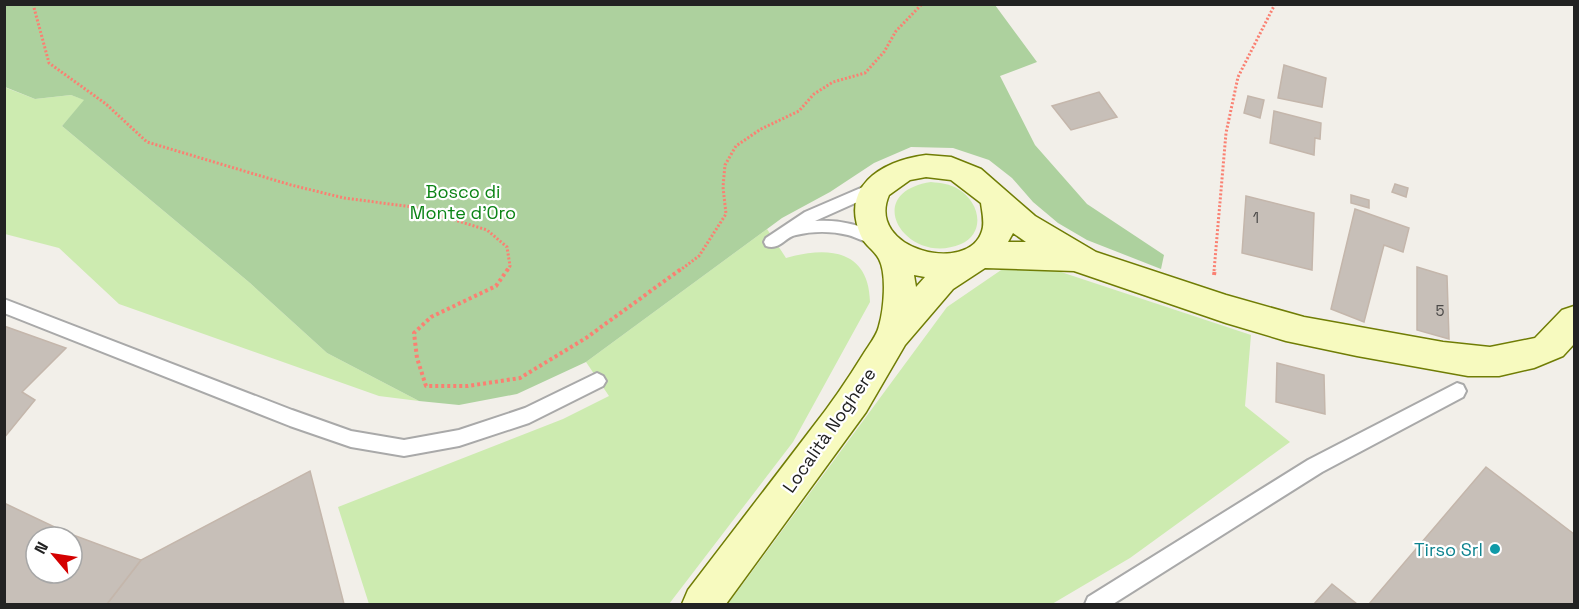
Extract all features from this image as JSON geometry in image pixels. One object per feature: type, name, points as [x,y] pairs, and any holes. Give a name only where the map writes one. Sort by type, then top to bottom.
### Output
[{"type":"main road","points":[[893,335],[900,310],[902,288],[887,246],[873,226],[870,212],[873,197],[881,185],[894,174],[911,167],[931,165],[951,168],[970,175],[986,187],[996,201],[1037,233],[1077,258],[1268,322],[1338,338],[1441,356],[1497,362],[1549,348],[1575,320]]},
{"type":"main road","points":[[973,260],[993,244],[1000,231],[1001,216],[996,201]]},
{"type":"main road","points":[[887,246],[910,261],[928,266],[946,267],[973,260],[1036,255],[1077,258]]},
{"type":"main road","name":"Località Noghere","points":[[702,604],[854,401],[893,335],[942,280],[973,260]]},
{"type":"lane","points":[[772,242],[810,216],[881,185]]},
{"type":"lane","points":[[790,230],[819,225],[848,227],[887,246]]},
{"type":"lane","points":[[4,306],[320,428],[351,439],[404,448],[459,438],[519,418],[597,381]]},
{"type":"lane","points":[[1095,604],[1316,466],[1457,391]]},
{"type":"path","points":[[33,4],[49,63],[106,104],[125,125],[147,142],[291,185],[344,198],[413,207],[487,230],[507,247],[510,266],[496,286],[431,317],[414,333],[417,358],[426,386],[468,386],[520,378],[586,338],[699,256],[726,214],[723,188],[725,165],[736,146],[761,129],[799,111],[814,94],[833,82],[865,73],[884,52],[896,31],[922,4]]},
{"type":"path","points":[[1210,304],[1226,133],[1235,88],[1238,77],[1275,4]]},
{"type":"green space","name":"Bosco di Monte d'Oro","points":[[4,5],[995,5],[1037,62],[1000,76],[1035,145],[1087,204],[1164,255],[1161,269],[1087,240],[1058,223],[1033,202],[1012,178],[989,160],[953,148],[911,147],[874,163],[830,192],[782,218],[586,362],[517,394],[459,405],[419,401],[327,353],[250,283],[62,126],[84,100],[71,95],[35,99],[5,87]]},
{"type":"green space","points":[[4,87],[35,99],[71,95],[85,100],[62,126],[250,283],[327,353],[419,401],[379,396],[119,304],[59,248],[5,234]]},
{"type":"green space","points":[[931,182],[958,189],[971,201],[975,209],[977,224],[974,232],[961,244],[941,248],[923,246],[909,237],[899,226],[895,213],[898,200],[909,189]]},
{"type":"green space","points":[[767,229],[786,258],[816,252],[843,256],[854,262],[862,271],[868,284],[870,302],[793,442],[669,604],[369,604],[338,507],[563,419],[609,396],[586,362]]},
{"type":"green space","points":[[1007,266],[1058,271],[1251,335],[1245,406],[1290,442],[1130,558],[1052,604],[728,604],[947,307]]},
{"type":"building","points":[[1284,65],[1326,78],[1322,107],[1278,98]]},
{"type":"building","points":[[1099,92],[1117,117],[1071,130],[1052,106]]},
{"type":"building","points":[[1248,96],[1264,100],[1260,118],[1244,113]]},
{"type":"building","points":[[1274,111],[1321,123],[1320,139],[1315,138],[1314,155],[1270,143]]},
{"type":"building","points":[[1395,184],[1408,188],[1406,197],[1392,192]]},
{"type":"building","points":[[1351,195],[1369,200],[1369,208],[1351,203]]},
{"type":"building","points":[[1246,196],[1314,213],[1312,270],[1242,253]]},
{"type":"building","points":[[1355,209],[1409,228],[1403,252],[1384,245],[1364,322],[1331,309]]},
{"type":"building","points":[[1417,267],[1447,276],[1449,339],[1417,330]]},
{"type":"building","points":[[4,326],[66,348],[22,392],[35,400],[4,438]]},
{"type":"building","points":[[1277,363],[1324,375],[1325,414],[1276,402]]},
{"type":"building","name":"Tirso Srl","points":[[1486,467],[1574,534],[1574,604],[1369,604]]},
{"type":"building","points":[[310,471],[344,604],[107,604],[141,560]]},
{"type":"building","points":[[4,503],[50,525],[24,525],[24,585],[84,585],[84,539],[141,560],[107,604],[4,604]]},
{"type":"building","points":[[1332,584],[1357,604],[1314,604]]},
{"type":"place","name":"Tirso Srl","points":[[1495,549]]}]
